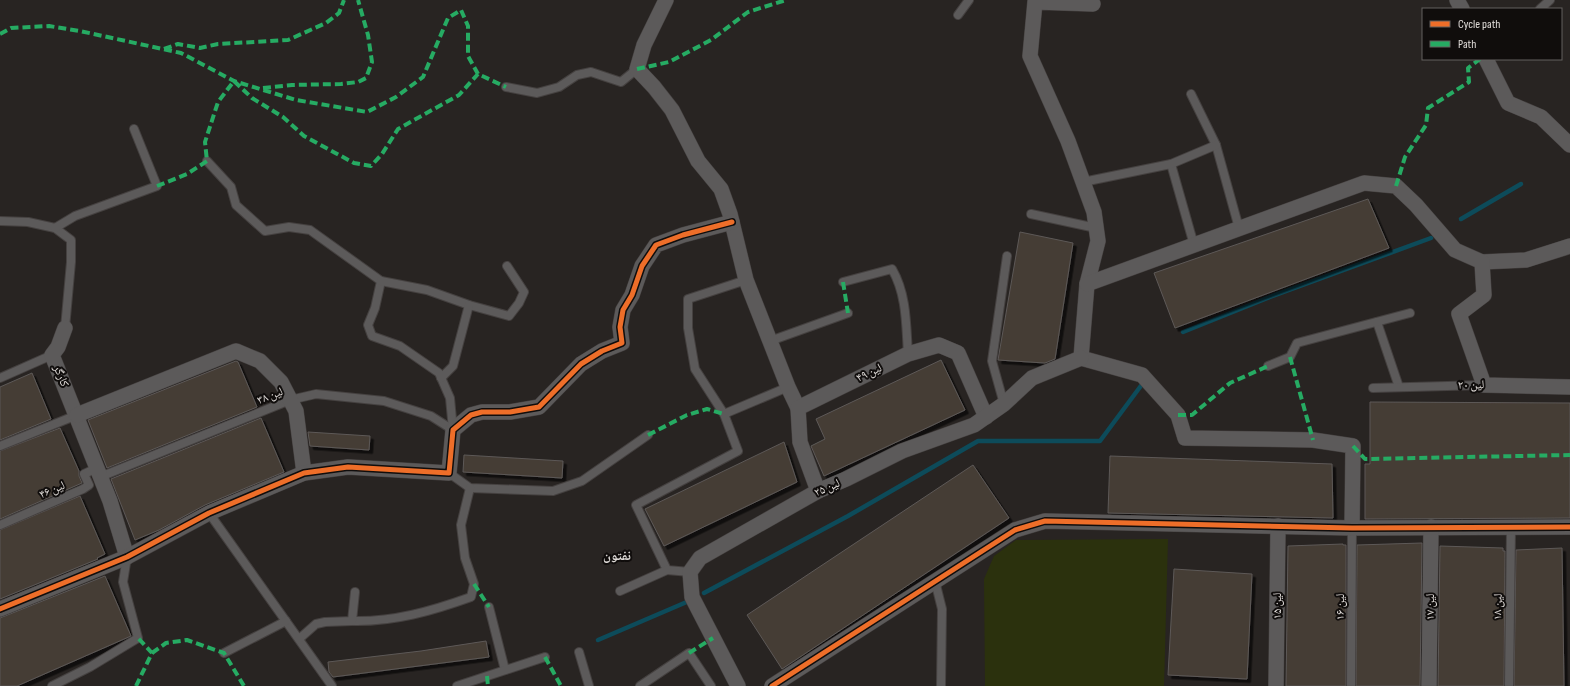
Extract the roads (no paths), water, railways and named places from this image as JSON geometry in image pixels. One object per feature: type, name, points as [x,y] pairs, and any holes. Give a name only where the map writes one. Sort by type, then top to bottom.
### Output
[{"type":"street","points":[[666,0],[644,45],[637,69],[654,87],[672,110],[698,161],[721,189],[732,222],[746,280],[788,387],[798,408],[800,442],[818,491]]},
{"type":"street","points":[[1093,4],[1034,1],[1030,56],[1068,141],[1094,212],[1098,241],[1087,284],[1081,358],[1142,375],[1178,415],[1185,438],[1312,440],[1353,446],[1352,528]]},
{"type":"street","points":[[1486,60],[1508,103],[1541,117],[1570,144]]},
{"type":"street","points":[[1087,284],[1364,183],[1396,186],[1416,205],[1455,250],[1482,262],[1526,260],[1570,246]]},
{"type":"street","points":[[0,609],[127,557],[210,513],[304,473],[348,467],[449,474],[453,430],[471,415],[482,412],[510,412],[539,407],[581,364],[602,351],[622,342],[620,327],[623,310],[632,295],[642,266],[656,245],[682,235],[732,222]]},
{"type":"street","points":[[1482,262],[1484,295],[1459,314],[1484,385]]},
{"type":"street","name":"کارگر","points":[[65,328],[58,347],[52,355],[99,473],[127,557]]},
{"type":"street","name":"لین ۴۹","points":[[798,408],[908,354],[939,345],[958,353],[986,416]]},
{"type":"street","points":[[76,415],[236,351],[260,361],[281,382],[296,411],[304,473]]},
{"type":"street","name":"لین ۲۵","points":[[690,572],[700,558],[818,491],[846,479],[902,451],[974,426],[1004,404],[1032,378],[1081,358]]},
{"type":"street","name":"لین ۲۰","points":[[1484,385],[1570,387]]},
{"type":"street","points":[[772,686],[1015,530],[1045,520],[1352,528],[1570,527]]},
{"type":"street","name":"لین ۱۵","points":[[1276,686],[1278,526]]},
{"type":"street","name":"لین ۱۷","points":[[1430,686],[1431,527]]},
{"type":"street","points":[[690,572],[692,597],[738,686]]},
{"type":"lane","points":[[958,15],[969,0]]},
{"type":"lane","points":[[1541,8],[1550,0]]},
{"type":"lane","points":[[506,87],[537,93],[559,88],[577,75],[590,72],[621,82],[637,69]]},
{"type":"lane","points":[[1191,94],[1216,145],[1239,228]]},
{"type":"lane","points":[[55,228],[75,216],[157,186],[134,129]]},
{"type":"lane","points":[[1083,182],[1170,164],[1216,145]]},
{"type":"lane","points":[[207,161],[231,187],[236,205],[265,231],[289,227],[310,230],[381,281],[427,290],[469,305],[510,316],[519,303],[524,292],[507,266]]},
{"type":"lane","points":[[1170,164],[1194,245]]},
{"type":"lane","points":[[1031,214],[1096,228]]},
{"type":"lane","name":"کارگر","points":[[0,221],[28,222],[55,228],[71,240],[71,262],[65,328]]},
{"type":"lane","points":[[1004,404],[992,361],[1007,256]]},
{"type":"lane","points":[[843,282],[892,269],[901,284],[906,318],[908,354]]},
{"type":"lane","points":[[667,570],[636,505],[738,451],[724,414],[695,369],[688,328],[688,299],[746,280]]},
{"type":"lane","points":[[381,281],[375,308],[368,325],[372,336],[400,346],[439,373],[450,398],[453,430]]},
{"type":"lane","points":[[441,378],[453,366],[469,305]]},
{"type":"lane","points":[[1268,366],[1290,357],[1298,343],[1410,312]]},
{"type":"lane","points":[[770,341],[848,313]]},
{"type":"lane","points":[[1377,322],[1399,387]]},
{"type":"lane","points":[[0,378],[52,355]]},
{"type":"lane","name":"لین ۲۰","points":[[1373,388],[1484,385]]},
{"type":"lane","points":[[724,414],[788,387]]},
{"type":"lane","name":"لین ۳۸","points":[[99,473],[290,400],[316,394],[384,401],[431,416],[453,430]]},
{"type":"lane","points":[[0,446],[76,415]]},
{"type":"lane","points":[[449,474],[470,488],[553,491],[582,480],[648,435]]},
{"type":"lane","name":"لین ۴۶","points":[[0,525],[82,489],[89,485],[84,474],[99,473]]},
{"type":"lane","points":[[299,639],[316,624],[325,622],[352,621],[371,622],[409,616],[471,597],[474,584],[465,558],[461,525],[470,488]]},
{"type":"lane","points":[[210,513],[332,686]]},
{"type":"lane","name":"لین ۱۶","points":[[1351,686],[1352,528]]},
{"type":"lane","name":"لین ۱۸","points":[[1509,686],[1511,528]]},
{"type":"lane","points":[[52,686],[90,667],[138,638],[123,582],[127,557]]},
{"type":"lane","points":[[620,591],[667,570],[690,572]]},
{"type":"lane","points":[[935,582],[942,609],[941,686]]},
{"type":"lane","points":[[352,621],[355,592]]},
{"type":"lane","points":[[490,608],[505,670]]},
{"type":"lane","points":[[224,653],[286,621]]},
{"type":"lane","points":[[579,652],[589,686]]},
{"type":"lane","points":[[640,686],[689,653],[710,686]]},
{"type":"lane","points":[[457,686],[545,657]]},
{"type":"waterway","points":[[1461,219],[1521,184]]},
{"type":"waterway","points":[[1183,332],[1270,297],[1431,238]]},
{"type":"waterway","points":[[704,593],[848,516],[978,441],[1100,441],[1143,383]]},
{"type":"waterway","points":[[598,640],[689,601]]},
{"type":"district","name":"نفتون","points":[[617,556]]}]
